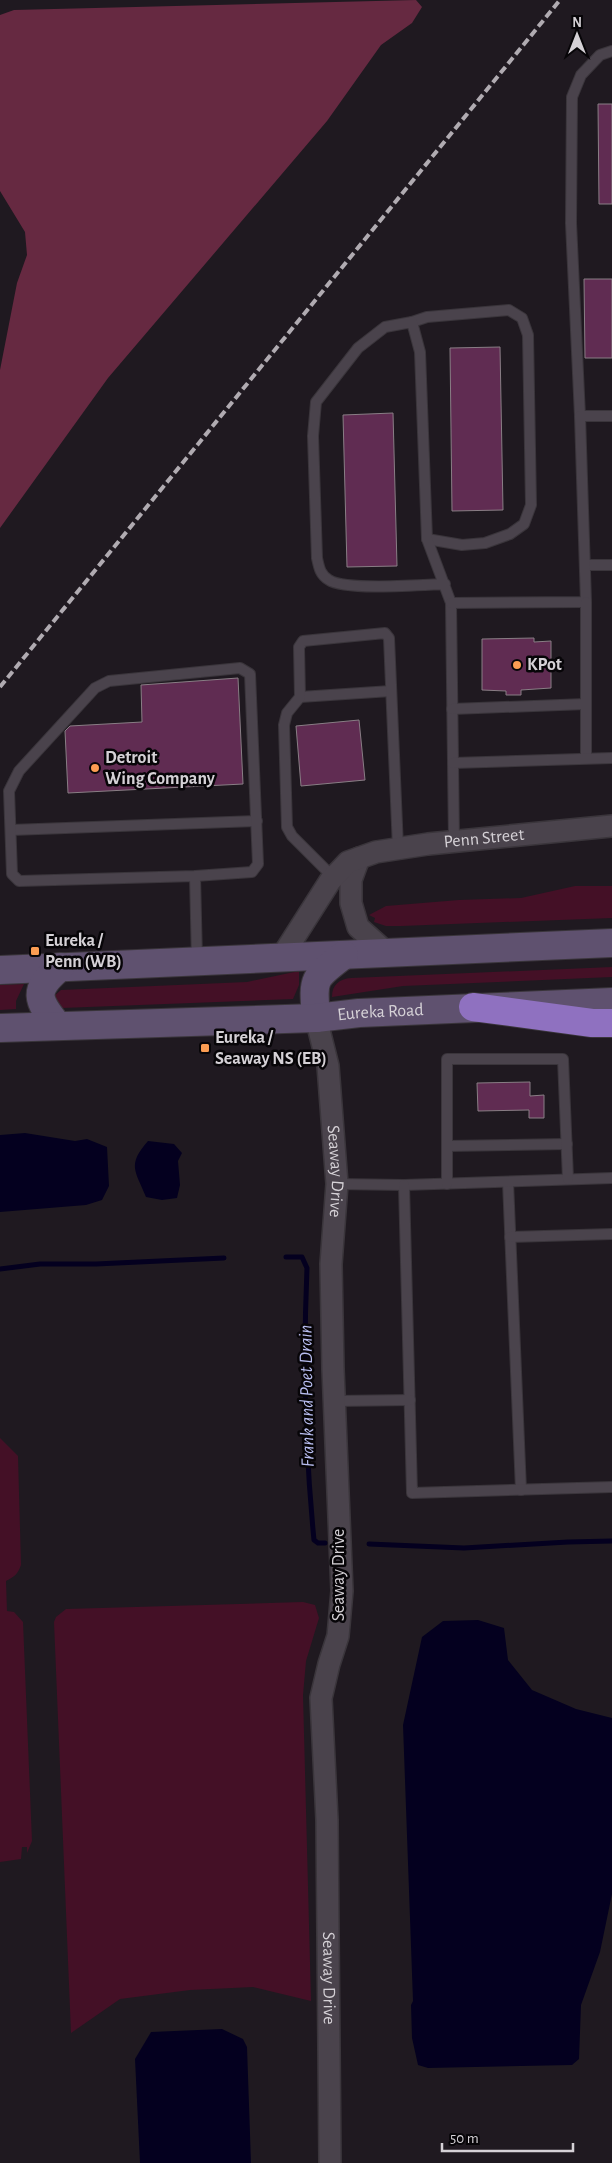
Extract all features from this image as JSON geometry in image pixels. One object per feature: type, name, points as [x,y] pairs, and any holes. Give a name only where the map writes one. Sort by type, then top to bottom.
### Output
[{"type":"highway","points":[[473,1007],[592,1023],[612,1023]]},
{"type":"main road","points":[[0,970],[612,943]]},
{"type":"main road","points":[[316,1018],[314,988],[320,973],[344,955]]},
{"type":"main road","points":[[58,1026],[44,1009],[40,994],[45,980],[60,967]]},
{"type":"main road","name":"Eureka Road","points":[[0,1028],[316,1018],[359,1013],[612,1002]]},
{"type":"street","name":"Penn Street","points":[[281,958],[334,878],[348,862],[376,852],[398,848],[612,826]]},
{"type":"street","points":[[359,858],[351,880],[351,903],[358,927],[387,953]]},
{"type":"street","name":"Seaway Drive","points":[[316,1018],[328,1066],[337,1184],[331,1242],[334,1401],[342,1606],[338,1636],[321,1698],[327,1820],[330,2163]]},
{"type":"lane","points":[[586,758],[586,602],[572,223],[572,96],[582,75],[600,55],[612,51]]},
{"type":"lane","points":[[427,539],[462,545],[486,543],[510,534],[524,524],[531,505],[528,335],[522,318],[509,310],[427,317],[385,327],[358,348],[316,402],[313,436],[317,558],[320,572],[330,582],[369,587],[445,584]]},
{"type":"lane","points":[[412,322],[420,352],[427,539],[450,602],[454,841]]},
{"type":"lane","points":[[580,416],[612,416]]},
{"type":"lane","points":[[585,565],[612,565]]},
{"type":"lane","points":[[450,602],[586,602]]},
{"type":"lane","points":[[334,878],[292,836],[287,827],[284,725],[287,713],[300,697],[299,647],[303,641],[385,633],[390,638],[398,848]]},
{"type":"lane","points":[[240,668],[250,674],[256,821],[258,864],[252,872],[195,876],[19,881],[12,874],[9,791],[19,771],[95,688],[109,681],[240,668]]},
{"type":"lane","points":[[300,697],[391,691]]},
{"type":"lane","points":[[452,708],[586,704]]},
{"type":"lane","points":[[453,764],[612,758]]},
{"type":"lane","points":[[11,830],[256,821]]},
{"type":"lane","points":[[195,876],[197,961]]},
{"type":"lane","points":[[447,1184],[447,1059],[563,1059],[568,1180]]},
{"type":"lane","points":[[447,1146],[567,1144]]},
{"type":"lane","points":[[337,1184],[404,1185],[612,1178]]},
{"type":"lane","points":[[508,1182],[521,1490]]},
{"type":"lane","points":[[404,1185],[412,1493],[612,1487]]},
{"type":"lane","points":[[510,1237],[612,1234]]},
{"type":"lane","points":[[334,1401],[410,1400]]},
{"type":"shaded area","points":[[416,0],[422,7],[412,23],[381,45],[327,121],[108,378],[0,528],[0,370],[17,283],[27,255],[25,232],[0,191],[0,15],[14,10]]},
{"type":"shaded area","points":[[575,886],[612,886],[612,918],[386,926],[374,922],[375,918],[369,915],[386,906],[459,900],[521,898]]},
{"type":"shaded area","points":[[612,967],[612,977],[403,986],[332,997],[333,989],[337,983],[351,978]]},
{"type":"shaded area","points":[[299,971],[299,985],[293,999],[62,1008],[55,1006],[54,996],[61,990],[247,982]]},
{"type":"shaded area","points":[[24,984],[16,1001],[16,1009],[0,1010],[0,985]]},
{"type":"shaded area","points":[[0,1438],[18,1456],[21,1565],[19,1571],[6,1581],[7,1611],[14,1612],[23,1622],[32,1841],[27,1853],[27,1847],[22,1847],[21,1859],[0,1862]]},
{"type":"shaded area","points":[[303,1602],[315,1605],[319,1618],[306,1661],[303,1695],[311,2001],[253,1987],[190,1990],[120,1999],[71,2033],[54,1622],[56,1617],[66,1609]]},
{"type":"water","points":[[25,1133],[75,1141],[87,1139],[107,1147],[109,1186],[102,1200],[86,1205],[0,1212],[0,1135]]},
{"type":"water","points":[[148,1141],[174,1144],[182,1153],[178,1161],[180,1185],[177,1198],[162,1200],[146,1197],[136,1174],[135,1162],[141,1149]]},
{"type":"water","points":[[478,1620],[504,1628],[508,1660],[532,1690],[576,1709],[612,1718],[612,1894],[600,1952],[581,2005],[579,2059],[572,2065],[428,2068],[418,2065],[412,2038],[411,2005],[413,2001],[403,1725],[422,1637],[443,1621]]},
{"type":"water","points":[[222,2029],[243,2039],[247,2047],[251,2163],[140,2163],[135,2059],[151,2032]]},
{"type":"building","points":[[598,104],[612,104],[612,204],[599,204]]},
{"type":"building","points":[[584,279],[612,279],[612,358],[585,358]]},
{"type":"building","points":[[500,347],[503,510],[452,511],[450,348]]},
{"type":"building","points":[[393,413],[397,566],[347,567],[343,415]]},
{"type":"building","name":"KPot","points":[[534,638],[534,642],[551,641],[551,688],[521,690],[521,695],[506,695],[506,691],[482,690],[482,639]]},
{"type":"building","points":[[238,678],[243,784],[68,793],[65,731],[70,726],[142,722],[141,685]]},
{"type":"building","points":[[359,720],[365,780],[301,786],[296,726]]},
{"type":"building","points":[[530,1082],[530,1096],[544,1095],[544,1118],[529,1118],[529,1110],[478,1111],[477,1083]]},
{"type":"waterway","name":"Frank and Poet Drain","points":[[286,1257],[302,1257],[307,1268],[305,1370],[309,1472],[314,1540],[318,1543],[325,1543]]},
{"type":"waterway","name":"Frank and Poet Drain","points":[[0,1269],[40,1264],[96,1264],[224,1258]]},
{"type":"waterway","name":"Frank and Poet Drain","points":[[369,1544],[464,1548],[612,1541]]},
{"type":"railway","points":[[0,687],[560,0]]},
{"type":"place","name":"KPot","points":[[517,665]]},
{"type":"place","name":"Detroit Wing Company","points":[[95,768]]},
{"type":"place","name":"Eureka / Penn (WB)","points":[[35,951]]},
{"type":"place","name":"Eureka / Seaway NS (EB)","points":[[205,1048]]}]
